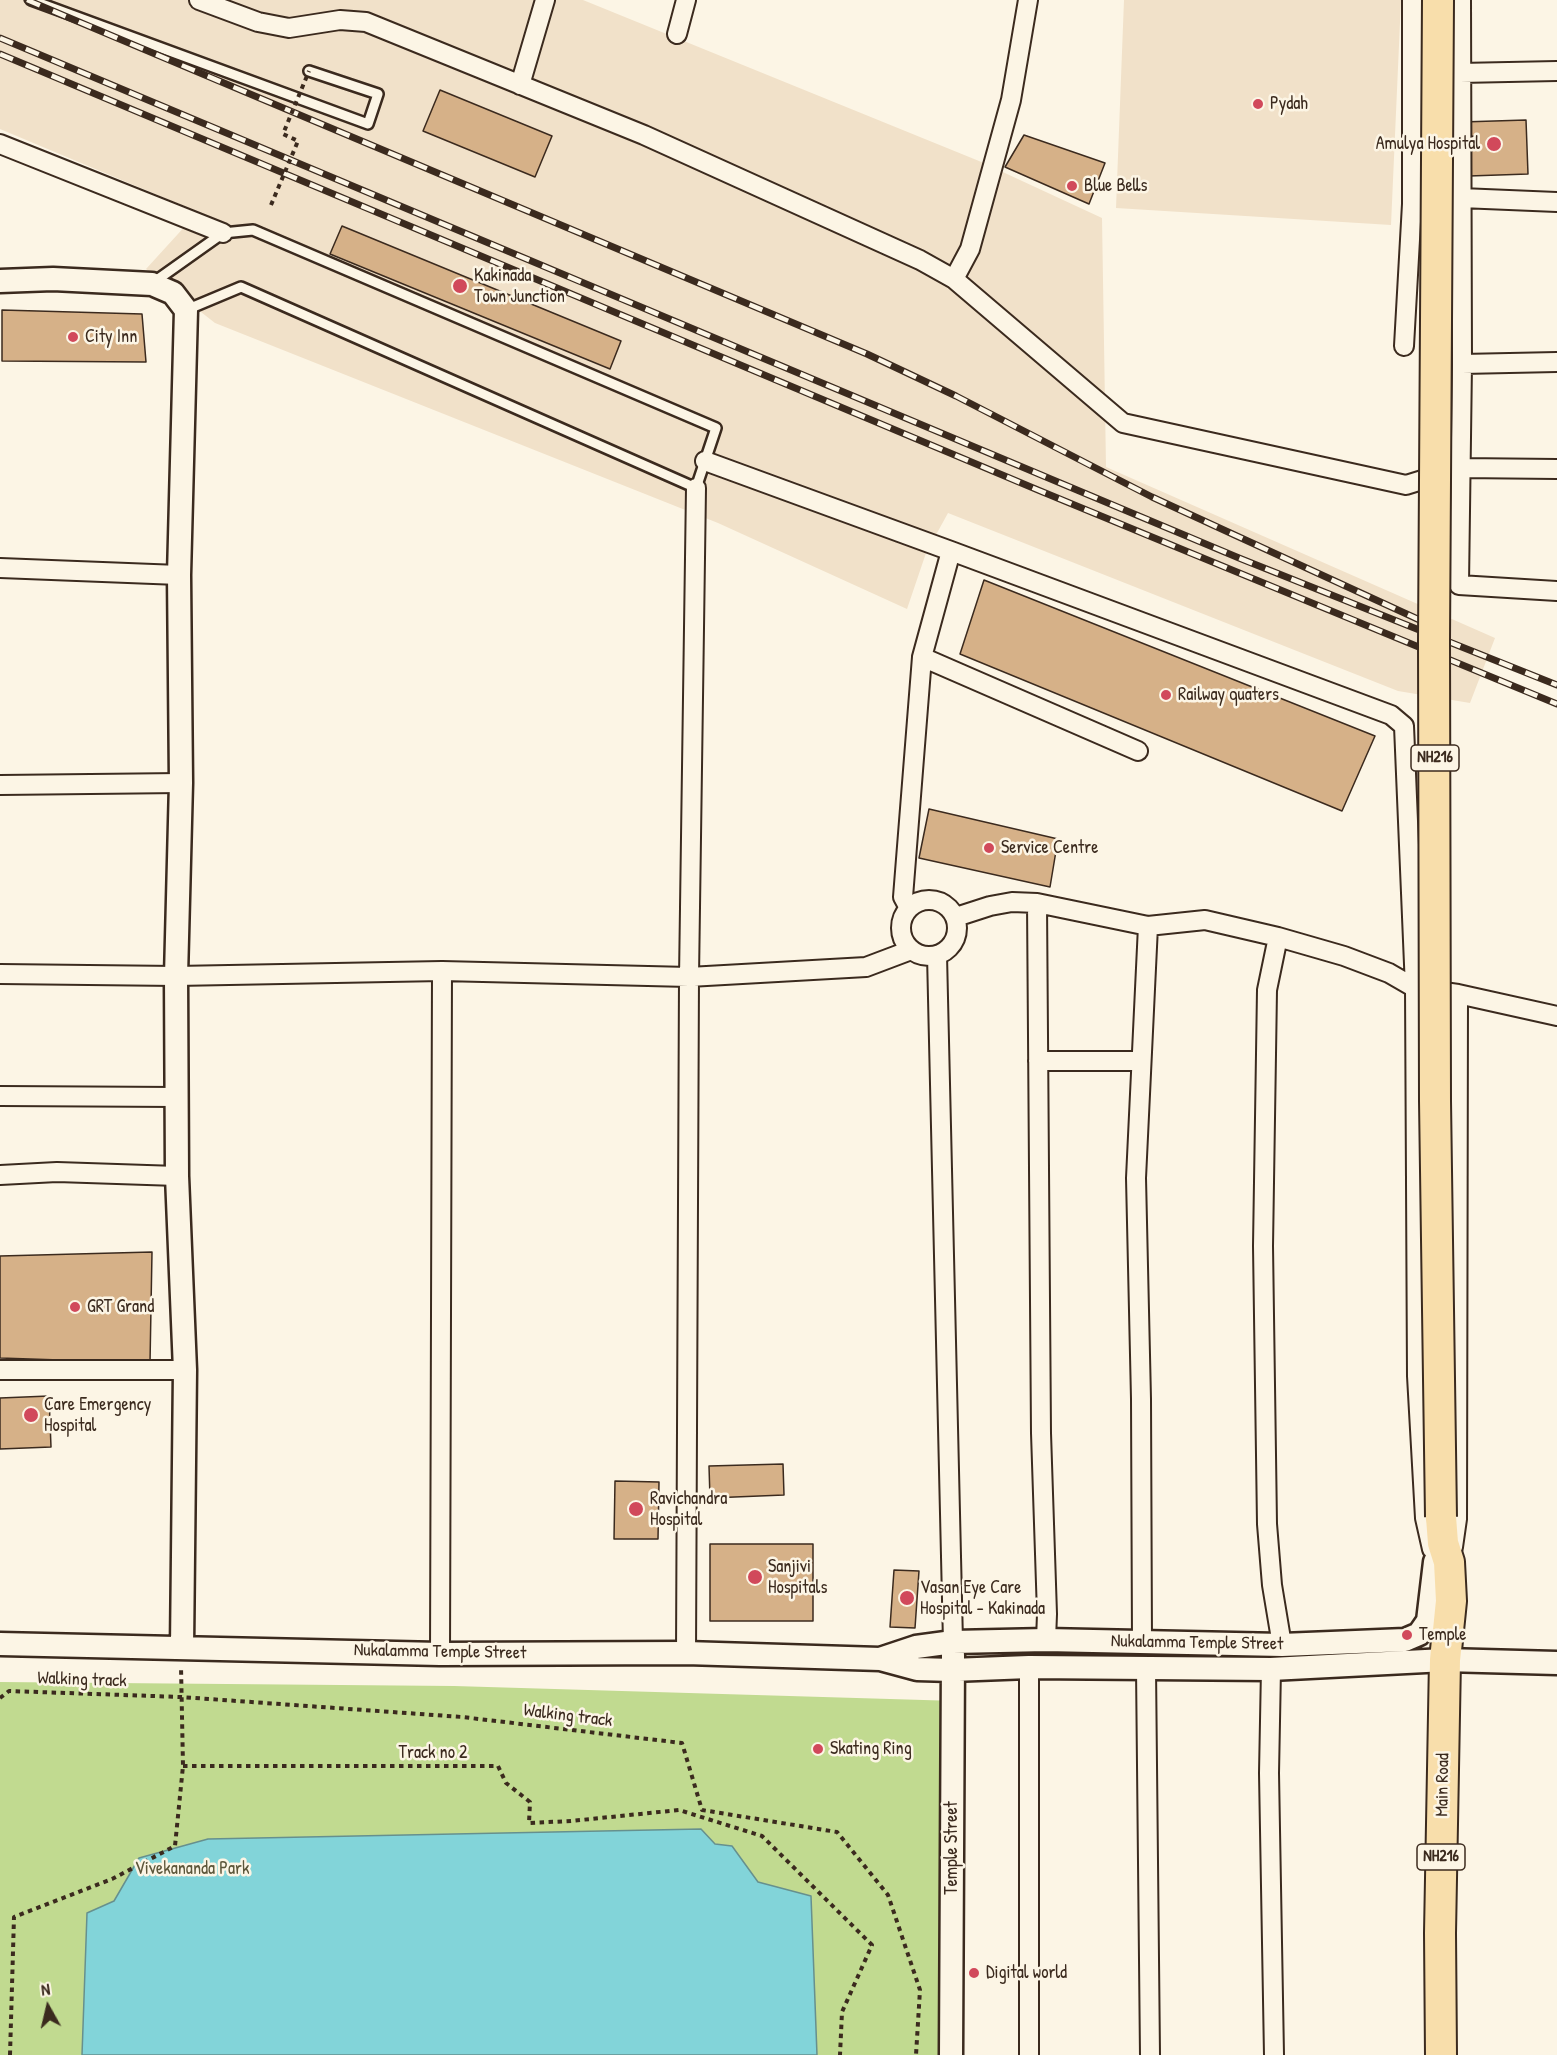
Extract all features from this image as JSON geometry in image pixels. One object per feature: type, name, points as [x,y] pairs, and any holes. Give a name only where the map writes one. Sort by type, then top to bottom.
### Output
[{"type":"highway","name":"NH216","points":[[1438,0],[1434,651],[1435,1101],[1442,1546]]},
{"type":"highway","name":"Main Road","points":[[1442,1546],[1451,1601],[1445,1660],[1440,1933],[1442,2055]]},
{"type":"street","points":[[199,0],[258,22],[289,28],[340,20],[366,22],[644,135],[920,260],[954,279],[1123,423],[1406,485],[1461,468],[1557,468]]},
{"type":"street","points":[[520,85],[545,0]]},
{"type":"street","points":[[676,34],[686,0]]},
{"type":"street","points":[[954,279],[970,249],[1011,100],[1028,0]]},
{"type":"street","points":[[1404,346],[1412,204],[1412,0]]},
{"type":"street","points":[[1461,0],[1460,585],[1557,591]]},
{"type":"street","points":[[1460,74],[1557,71]]},
{"type":"street","points":[[0,144],[224,233]]},
{"type":"street","points":[[1461,198],[1557,202]]},
{"type":"street","points":[[0,281],[53,279],[152,284],[173,293],[186,310],[179,575],[181,783],[176,976],[177,1176],[185,1370],[182,1647]]},
{"type":"street","points":[[1462,364],[1557,363]]},
{"type":"street","points":[[705,461],[951,550],[1391,715],[1404,726],[1415,988],[1417,1376],[1425,1518],[1442,1546],[1454,1544],[1457,1519],[1458,994]]},
{"type":"street","points":[[686,1653],[689,977],[696,488]]},
{"type":"street","points":[[909,908],[903,897],[922,657],[951,550]]},
{"type":"street","points":[[0,568],[179,575]]},
{"type":"street","points":[[922,657],[1137,751]]},
{"type":"street","points":[[0,785],[181,783]]},
{"type":"street","points":[[926,899],[944,903],[956,917],[958,926],[953,944],[938,955],[928,956],[911,950],[901,934],[903,915],[909,908],[916,902],[926,899]]},
{"type":"street","points":[[956,917],[1012,902],[1037,903],[1148,926],[1205,920],[1278,937],[1344,956],[1389,973],[1415,988],[1458,994],[1557,1016]]},
{"type":"street","points":[[1037,903],[1041,1399],[1046,1640]]},
{"type":"street","points":[[1142,1641],[1141,1399],[1136,1178],[1148,926]]},
{"type":"street","points":[[1278,937],[1268,990],[1263,1246],[1267,1524],[1272,1585],[1282,1645]]},
{"type":"street","points":[[0,974],[176,976],[442,971],[689,977],[866,967],[911,950]]},
{"type":"street","points":[[938,955],[953,1642]]},
{"type":"street","points":[[440,1654],[442,971]]},
{"type":"street","points":[[1038,1061],[1140,1061]]},
{"type":"street","points":[[0,1096],[177,1097]]},
{"type":"street","points":[[0,1175],[57,1172],[177,1176]]},
{"type":"street","points":[[0,1370],[185,1370]]},
{"type":"street","name":"Nukalamma Temple Street","points":[[880,1659],[916,1647],[953,1642],[1046,1640],[1282,1645],[1405,1640],[1419,1634],[1428,1621],[1442,1546]]},
{"type":"street","name":"Temple Street","points":[[951,2055],[953,1642]]},
{"type":"street","name":"Nukalamma Temple Street","points":[[0,1644],[440,1654],[686,1653],[880,1659],[917,1670],[1029,1667],[1271,1669],[1445,1660],[1557,1663]]},
{"type":"street","points":[[1029,1667],[1029,2055]]},
{"type":"street","points":[[1146,1668],[1150,2055]]},
{"type":"street","points":[[1271,1669],[1269,1773],[1274,2055]]},
{"type":"lane","points":[[32,0],[368,124],[378,94],[309,70]]},
{"type":"lane","points":[[152,284],[224,233],[253,231],[716,428],[696,488],[241,286],[186,310]]},
{"type":"path","points":[[272,205],[298,141],[283,134],[309,70]]},
{"type":"path","points":[[10,2055],[14,1917],[112,1879],[175,1846],[183,1766],[182,1647]]},
{"type":"path","name":"Walking track","points":[[0,1698],[9,1691],[181,1697],[462,1717],[682,1743],[702,1810],[837,1832],[888,1895],[920,1990],[916,2055]]},
{"type":"path","name":"Track no 2","points":[[183,1766],[498,1766],[506,1783],[530,1802],[529,1823],[679,1810],[762,1836],[872,1945],[842,2012],[840,2055]]},
{"type":"shaded area","points":[[0,0],[583,0],[979,161],[1102,218],[1106,467],[1495,638],[1470,703],[1398,691],[948,513],[926,553],[907,609],[718,523],[215,323],[146,269],[198,212],[0,129]]},
{"type":"shaded area","name":"Pydah","points":[[1124,0],[1401,0],[1391,225],[1116,208]]},
{"type":"green space","name":"Vivekananda Park","points":[[0,1682],[454,1686],[957,1701],[938,2055],[0,2055]]},
{"type":"water","points":[[701,1829],[715,1844],[732,1846],[758,1882],[811,1896],[817,2055],[82,2055],[87,1913],[114,1901],[139,1858],[208,1839]]},
{"type":"building","points":[[440,90],[552,136],[535,177],[423,131]]},
{"type":"building","points":[[1526,120],[1528,174],[1469,176],[1468,149],[1475,148],[1475,136],[1463,137],[1462,122]]},
{"type":"building","name":"Blue Bells","points":[[1024,135],[1105,163],[1089,204],[1005,167]]},
{"type":"building","points":[[342,226],[621,341],[610,369],[330,254]]},
{"type":"building","name":"City Inn","points":[[2,310],[142,314],[146,362],[2,361]]},
{"type":"building","name":"Railway quaters","points":[[984,580],[1375,736],[1342,811],[960,654]]},
{"type":"building","name":"Service Centre","points":[[929,809],[1058,839],[1050,887],[919,858]]},
{"type":"building","name":"GRT Grand","points":[[152,1252],[150,1363],[0,1358],[0,1256]]},
{"type":"building","points":[[49,1396],[51,1447],[0,1449],[0,1398]]},
{"type":"building","points":[[783,1464],[784,1495],[710,1498],[709,1466]]},
{"type":"building","points":[[615,1481],[659,1482],[658,1539],[614,1539]]},
{"type":"building","points":[[710,1544],[813,1544],[813,1621],[710,1621]]},
{"type":"building","points":[[894,1570],[919,1571],[915,1628],[890,1627]]},
{"type":"railway","points":[[27,0],[867,354],[956,396],[1152,497],[1424,622]]},
{"type":"railway","points":[[0,38],[1239,558],[1557,685]]},
{"type":"railway","points":[[0,54],[1038,490],[1557,704]]},
{"type":"place","name":"Pydah","points":[[1258,104]]},
{"type":"place","name":"Amulya Hospital","points":[[1494,144]]},
{"type":"place","name":"Blue Bells","points":[[1072,186]]},
{"type":"place","name":"Kakinada Town Junction","points":[[460,286]]},
{"type":"place","name":"City Inn","points":[[73,337]]},
{"type":"place","name":"Railway quaters","points":[[1166,695]]},
{"type":"place","name":"Service Centre","points":[[989,848]]},
{"type":"place","name":"GRT Grand","points":[[75,1307]]},
{"type":"place","name":"Care Emergency Hospital","points":[[31,1415]]},
{"type":"place","name":"Ravichandra Hospital","points":[[636,1509]]},
{"type":"place","name":"Sanjivi Hospitals","points":[[755,1577]]},
{"type":"place","name":"Vasan Eye Care Hospital - Kakinada","points":[[907,1598]]},
{"type":"place","name":"Temple","points":[[1407,1635]]},
{"type":"place","name":"Skating Ring","points":[[818,1749]]},
{"type":"place","name":"Digital world","points":[[974,1973]]}]
